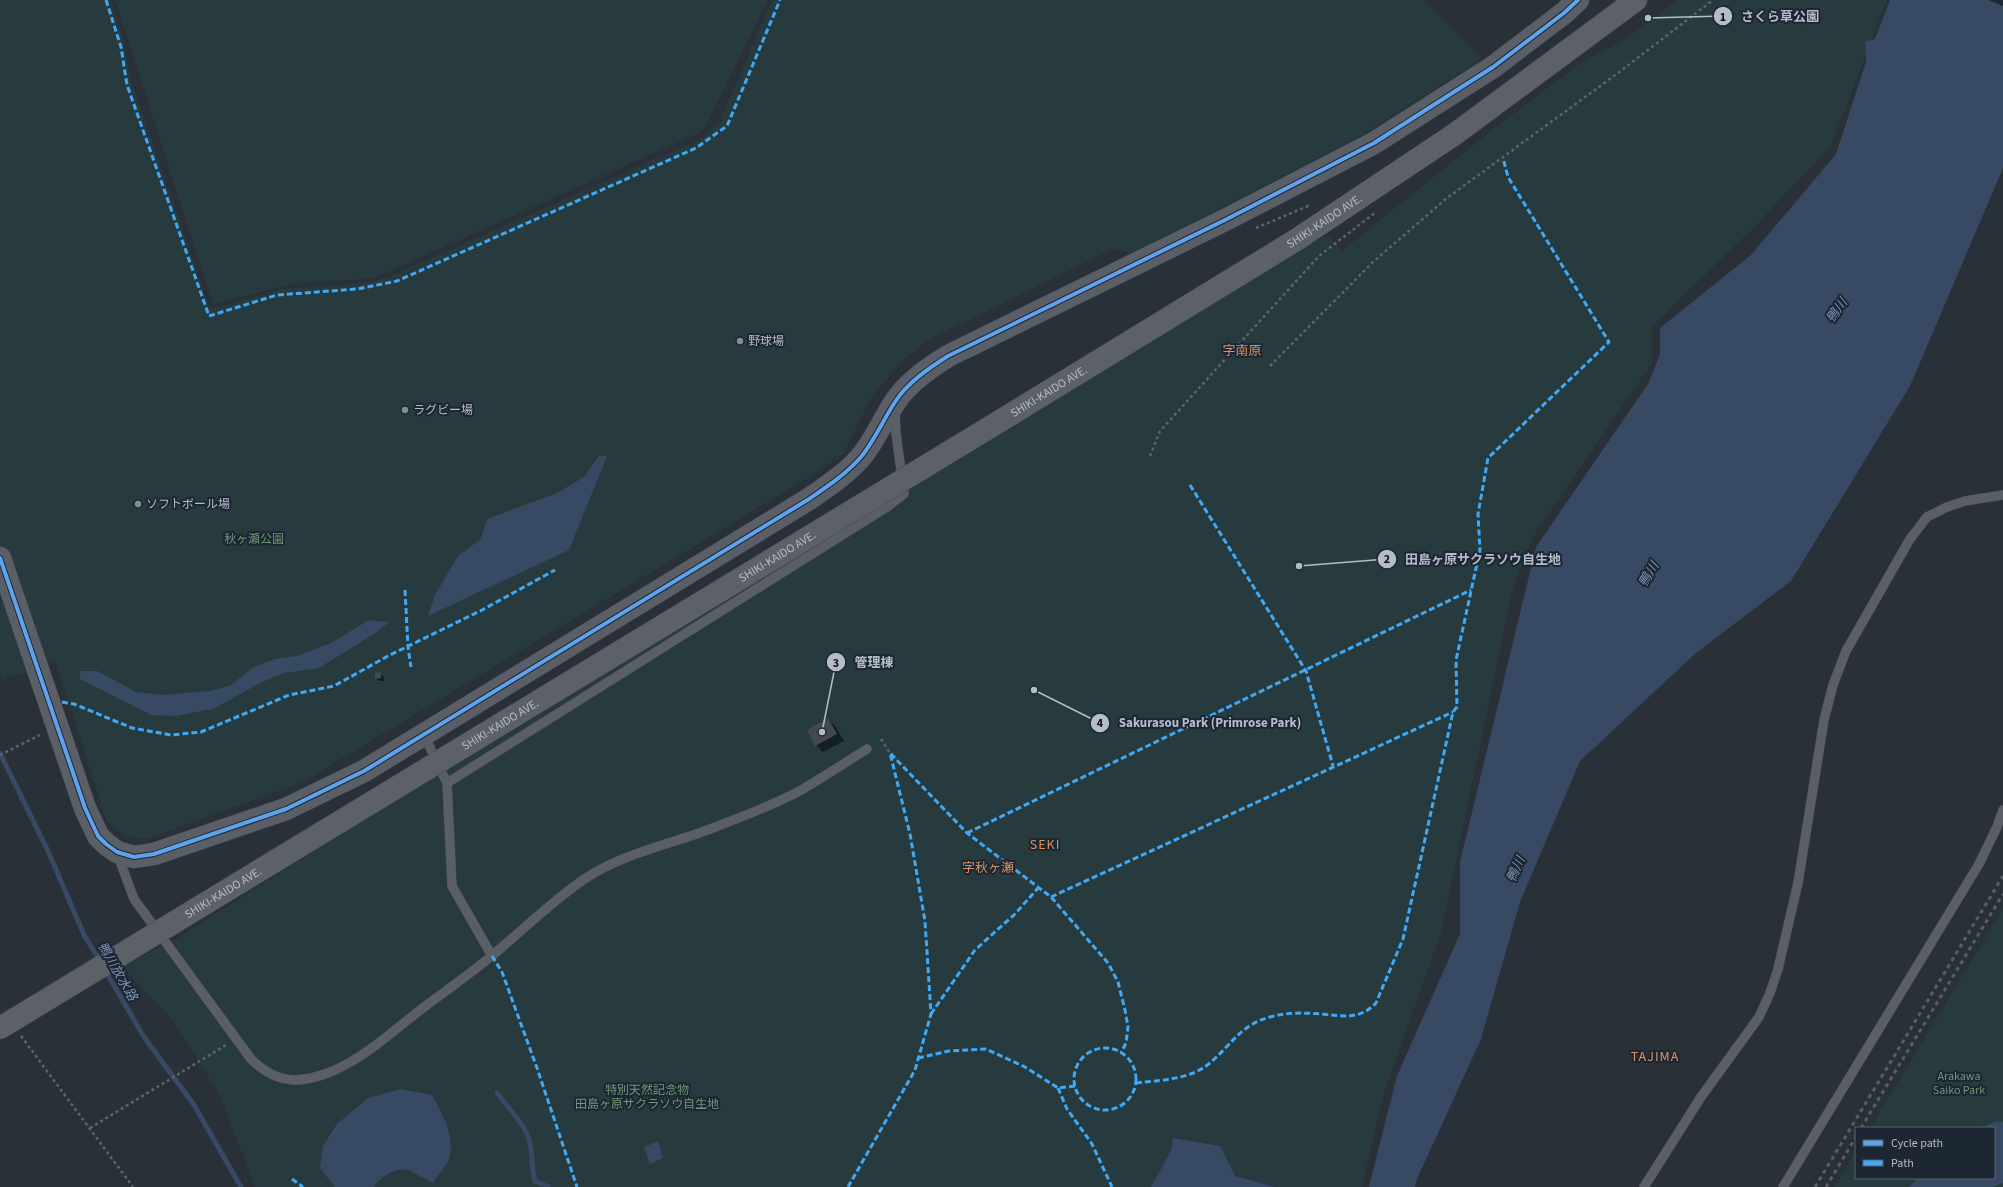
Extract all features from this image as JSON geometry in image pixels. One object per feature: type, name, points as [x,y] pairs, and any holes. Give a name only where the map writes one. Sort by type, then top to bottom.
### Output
[{"type":"main road","name":"SHIKI-KAIDO AVE.","points":[[9,1030],[1000,420],[1296,240],[1455,134],[1636,0]]},
{"type":"street","points":[[0,558],[85,808],[98,836],[117,852],[134,857],[143,857],[286,809],[346,781],[424,735],[658,593],[809,499],[841,477],[861,457],[879,432],[895,401],[915,380],[948,356],[1220,222],[1374,143],[1493,67],[1564,13],[1578,0]]},
{"type":"lane","points":[[447,783],[867,520],[904,494],[896,433],[895,401]]},
{"type":"lane","points":[[1644,1187],[1701,1097],[1759,1017],[1770,993],[1778,969],[1798,883],[1824,720],[1833,685],[1846,651],[1910,539],[1927,517],[1965,501],[2003,494]]},
{"type":"lane","points":[[424,735],[447,783],[452,886],[492,956]]},
{"type":"lane","points":[[117,852],[134,899],[235,1039],[262,1069],[287,1080],[309,1079],[347,1064],[381,1042],[492,956],[566,893],[592,874],[634,855],[712,828],[783,799],[867,749]]},
{"type":"lane","points":[[1783,1187],[1979,864],[1997,827],[2003,810]]},
{"type":"path","points":[[1270,366],[1373,262],[1447,198],[1618,73],[1713,0]]},
{"type":"path","points":[[1150,456],[1160,431],[1319,256],[1380,209]]},
{"type":"path","points":[[0,755],[33,739]]},
{"type":"path","points":[[882,739],[890,753]]},
{"type":"path","points":[[9,1030],[90,1128],[133,1187]]},
{"type":"path","points":[[90,1128],[130,1105],[235,1039]]},
{"type":"green space","name":"秋ヶ瀬公園","points":[[0,0],[111,0],[122,33],[131,80],[209,307],[216,308],[282,289],[363,283],[386,278],[701,139],[720,121],[772,0],[1425,0],[1482,59],[1357,138],[1133,253],[1113,249],[928,340],[902,361],[873,395],[844,453],[809,477],[303,782],[150,838],[137,838],[125,835],[115,829],[106,819],[56,662],[2,680],[0,674]]},
{"type":"green space","points":[[115,0],[768,0],[703,131],[374,278],[292,284],[213,304]]},
{"type":"green space","name":"特別天然記念物 田島ヶ原サクラソウ自生地","points":[[1678,0],[1887,0],[1831,146],[1760,221],[1652,327],[1652,363],[1534,535],[1513,587],[1441,933],[1384,1093],[1362,1187],[255,1187],[219,1093],[170,1017],[122,967],[181,936],[371,814],[1004,432],[1327,233],[1342,251],[1492,130],[1582,62],[1624,40]]},
{"type":"green space","name":"Arakawa Saiko Park","points":[[2003,909],[2003,1187],[1834,1187],[1855,1153],[1855,1179],[1995,1179],[1995,1127],[1871,1127]]},
{"type":"water","name":"鴨川","points":[[1890,0],[2003,0],[2003,168],[1910,386],[1791,581],[1696,653],[1580,761],[1520,902],[1481,1039],[1417,1179],[1415,1187],[1369,1187],[1397,1076],[1460,934],[1460,862],[1536,547],[1648,384],[1660,354],[1660,328],[1751,255],[1836,154],[1866,62],[1865,42],[1875,39]]},
{"type":"water","points":[[599,456],[607,456],[569,550],[428,616],[435,595],[458,556],[481,539],[487,519],[557,493],[584,477]]},
{"type":"water","points":[[369,620],[389,622],[374,634],[319,668],[284,673],[260,683],[213,709],[175,716],[151,715],[80,679],[80,671],[97,671],[136,692],[162,695],[211,691],[231,685],[254,667],[275,659],[297,656],[331,643]]},
{"type":"water","points":[[401,1089],[432,1095],[436,1102],[444,1117],[451,1142],[449,1159],[444,1168],[433,1183],[408,1170],[403,1169],[393,1171],[384,1176],[374,1187],[335,1187],[320,1168],[323,1146],[337,1124],[368,1098]]},
{"type":"water","points":[[1996,1121],[2003,1122],[2003,1183],[1993,1187],[1908,1187],[1918,1179],[1995,1179],[1995,1127],[1983,1127]]},
{"type":"water","points":[[1173,1138],[1220,1146],[1235,1176],[1275,1187],[1151,1187],[1171,1151]]},
{"type":"water","points":[[658,1141],[663,1158],[650,1164],[644,1147]]},
{"type":"building","points":[[381,672],[381,678],[375,679],[375,673]]},
{"type":"building","points":[[828,718],[837,734],[815,746],[807,730]]},
{"type":"waterway","name":"鴨川放水路","points":[[0,753],[48,851],[84,935],[100,961]]},
{"type":"waterway","name":"鴨川放水路","points":[[105,970],[144,1037],[194,1105],[241,1187]]},
{"type":"waterway","points":[[497,1093],[521,1123],[528,1136],[535,1181],[548,1187]]},
{"type":"railway","points":[[1815,1187],[2003,876]]},
{"type":"railway","points":[[1862,1127],[2003,894]]},
{"type":"railway","points":[[1826,1187],[1855,1139]]},
{"type":"marked path","points":[[106,0],[121,47],[127,85],[209,316],[277,295],[357,289],[397,281],[696,148],[727,126],[780,0]]},
{"type":"marked path","points":[[1136,1083],[1185,1076],[1203,1068],[1219,1055],[1239,1034],[1254,1023],[1263,1019],[1292,1013],[1351,1016],[1364,1012],[1376,1003],[1403,939],[1453,712],[1457,707],[1456,660],[1480,550],[1478,514],[1488,458],[1609,342],[1508,177],[1503,158]]},
{"type":"marked path","points":[[1190,485],[1306,671],[1333,766]]},
{"type":"marked path","points":[[62,702],[74,704],[132,728],[171,735],[201,732],[289,695],[334,686],[388,656],[482,610],[555,570]]},
{"type":"marked path","points":[[405,590],[408,647],[411,667]]},
{"type":"marked path","points":[[967,833],[1471,590]]},
{"type":"marked path","points":[[1051,897],[1453,712]]},
{"type":"marked path","points":[[848,1187],[915,1070],[931,1014],[925,921],[910,834],[890,753],[967,833],[1051,897],[1108,963],[1118,982],[1128,1027],[1126,1043],[1121,1053]]},
{"type":"marked path","points":[[931,1014],[975,950],[1015,914],[1038,888]]},
{"type":"marked path","points":[[492,956],[502,972],[537,1068],[577,1187]]},
{"type":"marked path","points":[[1099,1048],[1111,1048],[1127,1057],[1134,1067],[1136,1079],[1134,1091],[1127,1101],[1111,1110],[1099,1110],[1088,1105],[1079,1096],[1074,1085],[1074,1073],[1079,1062],[1088,1053],[1099,1048]]},
{"type":"marked path","points":[[918,1058],[949,1051],[986,1049],[1025,1067],[1058,1088],[1075,1086]]},
{"type":"marked path","points":[[1058,1088],[1067,1109],[1092,1144],[1112,1187]]},
{"type":"marked path","points":[[292,1179],[303,1187]]},
{"type":"cycle path","points":[[0,558],[85,808],[98,836],[106,844],[117,852],[134,857],[154,854],[286,809],[364,771],[809,499],[843,474],[861,457],[871,444],[895,402],[906,388],[926,371],[948,356],[1227,219],[1374,143],[1493,67],[1564,13],[1578,0]]},
{"type":"place","name":"さくら草公園","points":[[1648,18]]},
{"type":"place","name":"野球場","points":[[740,341]]},
{"type":"place","name":"ラグビー場","points":[[405,410]]},
{"type":"place","name":"ソフトボール場","points":[[138,504]]},
{"type":"place","name":"田島ヶ原サクラソウ自生地","points":[[1299,566]]},
{"type":"place","name":"Sakurasou Park (Primrose Park)","points":[[1034,690]]},
{"type":"place","name":"管理棟","points":[[822,732]]},
{"type":"district","name":"字南原","points":[[1242,350]]},
{"type":"district","name":"SEKI","points":[[1045,844]]},
{"type":"district","name":"字秋ヶ瀬","points":[[988,867]]},
{"type":"district","name":"TAJIMA","points":[[1655,1056]]}]
